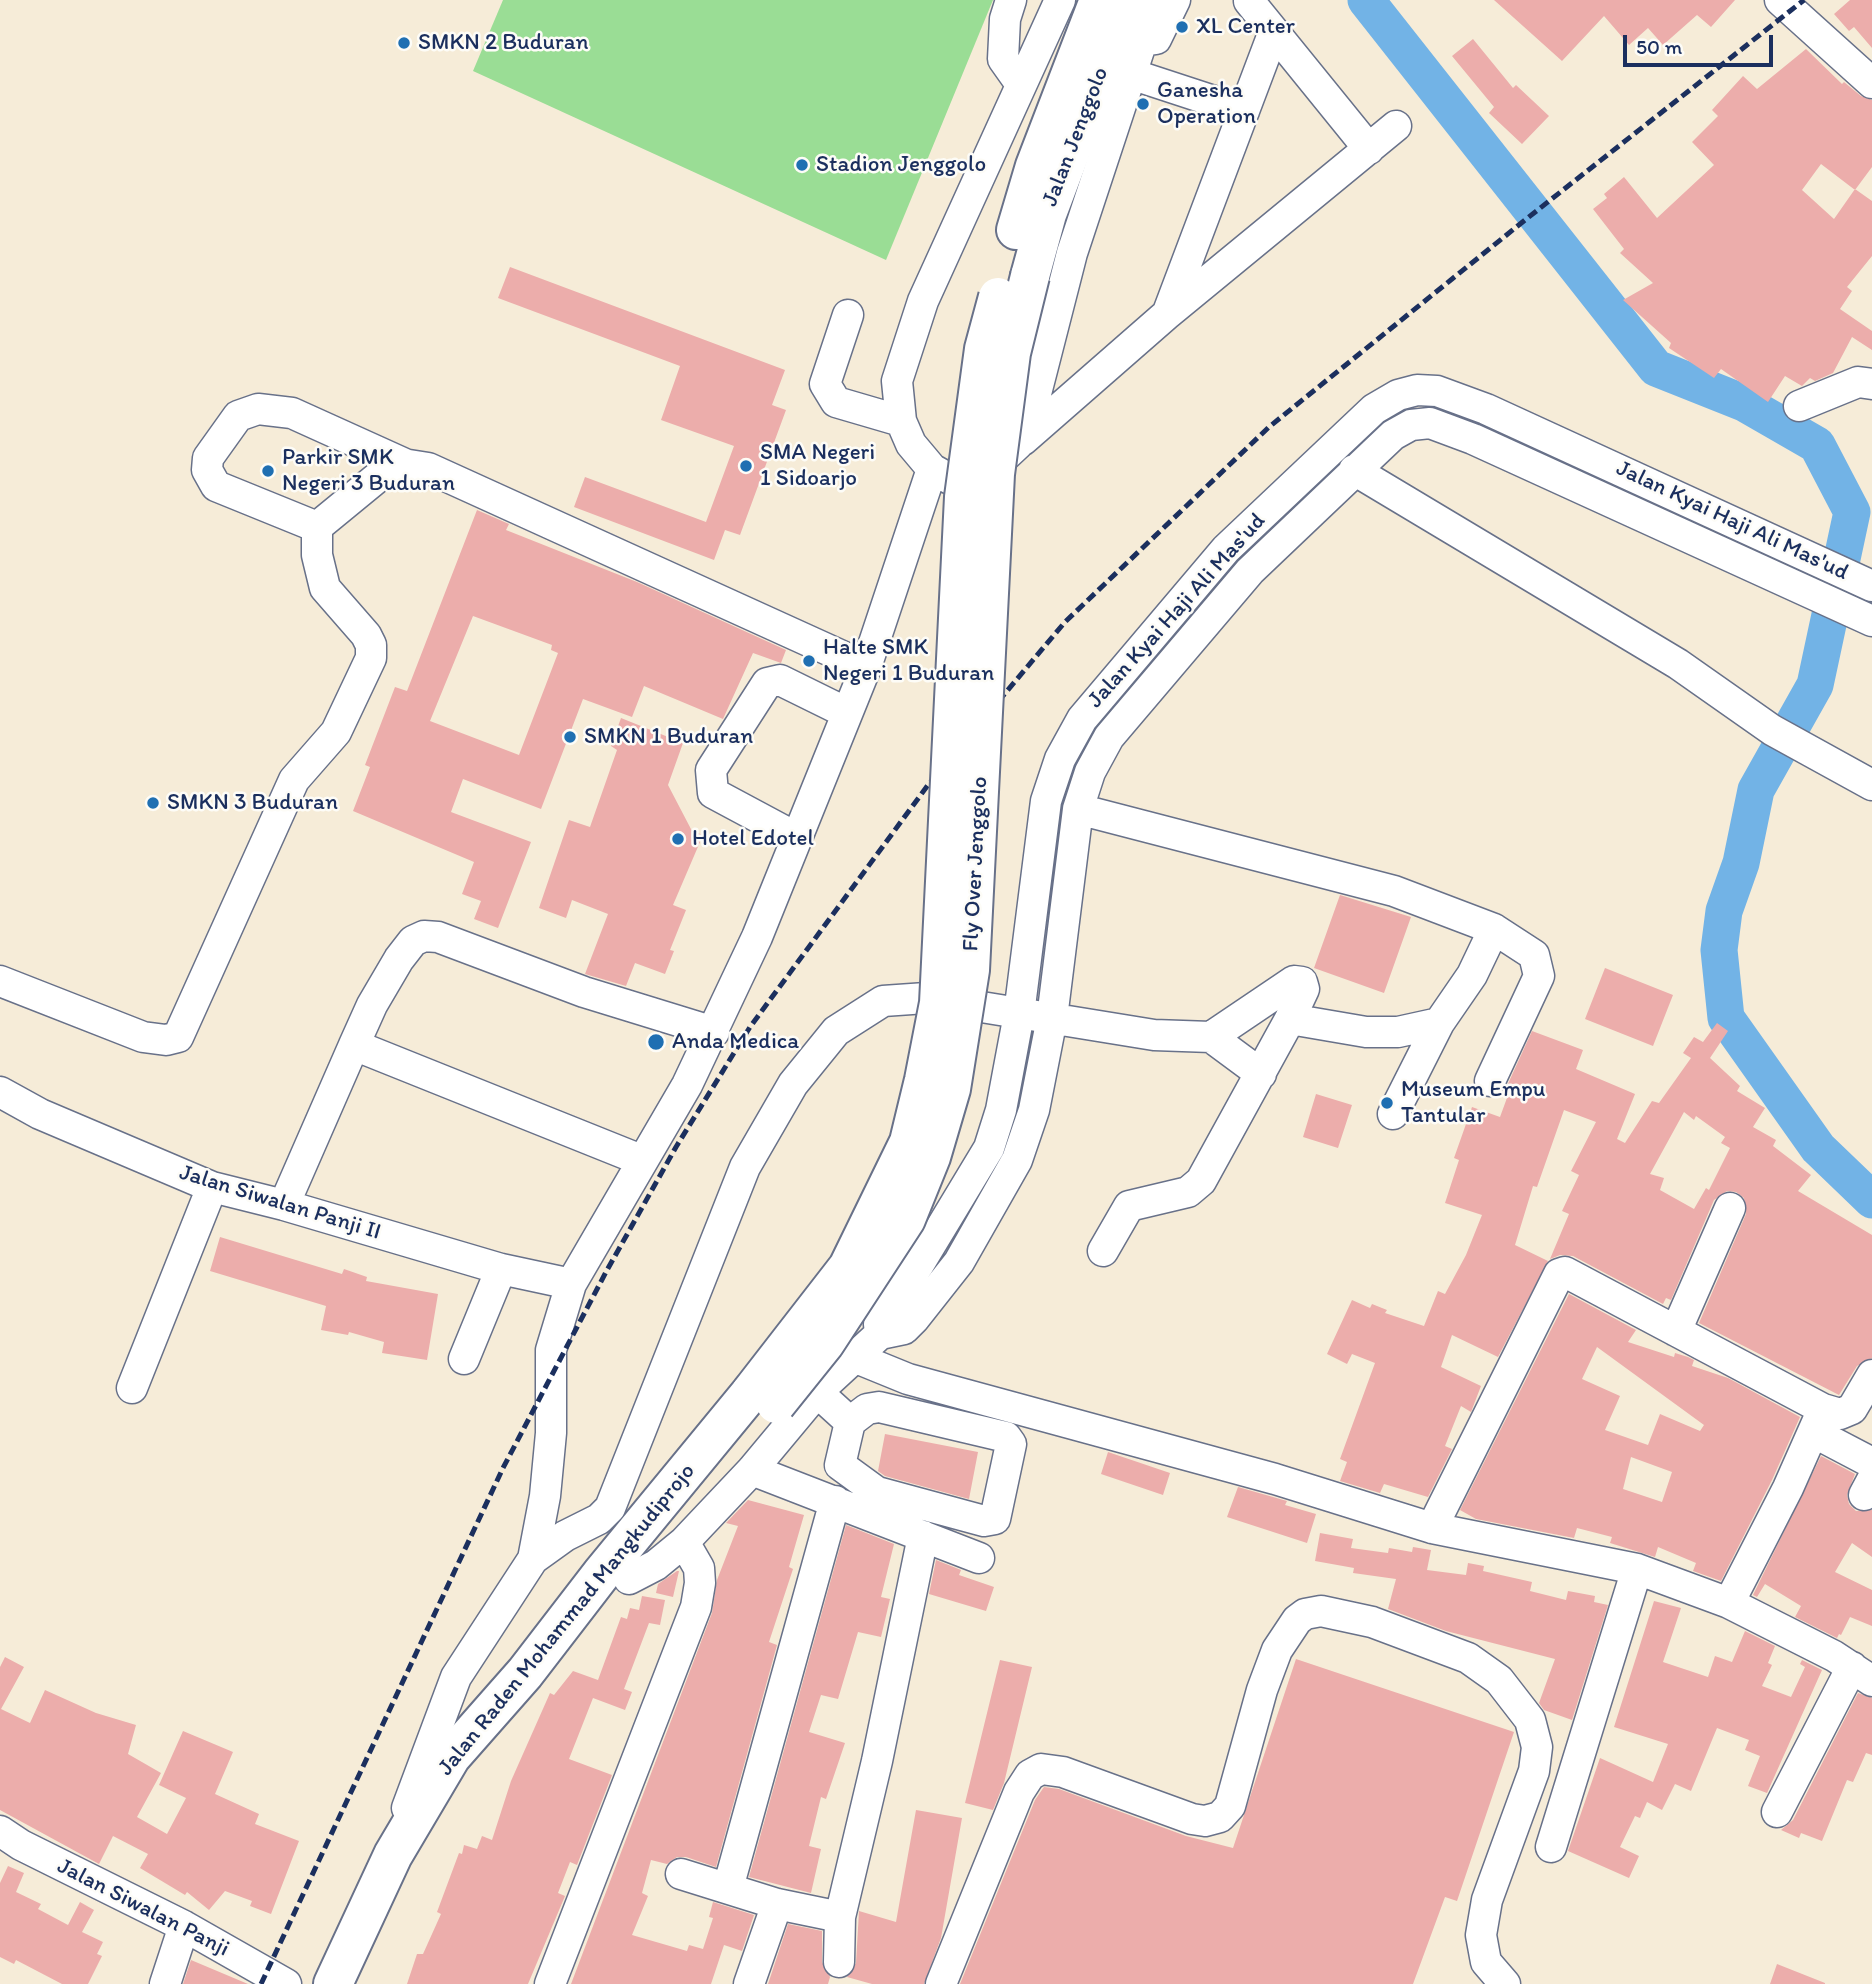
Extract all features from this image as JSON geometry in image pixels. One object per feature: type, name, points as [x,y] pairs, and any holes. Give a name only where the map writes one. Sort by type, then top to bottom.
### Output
[{"type":"highway","name":"Jalan Jenggolo","points":[[1018,273],[1035,166],[1099,0]]},
{"type":"highway","name":"Jalan Jenggolo","points":[[1018,273],[1047,214],[1128,0]]},
{"type":"highway","name":"Fly Over Jenggolo","points":[[764,1398],[832,1333],[906,1219],[931,1157],[951,1089],[970,970],[995,474],[1011,353],[1018,273]]},
{"type":"highway","name":"Jalan Raden Mohammad Mangkudiprojo","points":[[360,1984],[421,1854],[458,1790],[684,1510],[764,1398]]},
{"type":"highway","name":"Jalan Raden Mohammad Mangkudiprojo","points":[[333,1984],[393,1855],[451,1757],[525,1673],[611,1562],[764,1398]]},
{"type":"street","points":[[1011,0],[1005,19],[1003,59],[1020,83]]},
{"type":"street","points":[[1060,0],[923,300],[897,381],[901,421],[911,444],[932,469],[959,482],[970,482],[1001,462],[1018,444],[1167,315],[1396,126]]},
{"type":"street","points":[[1018,444],[1029,421],[1040,383],[1072,253],[1142,41],[1150,0]]},
{"type":"street","points":[[1142,41],[1156,38],[1175,0]]},
{"type":"street","points":[[1780,0],[1872,83]]},
{"type":"street","points":[[1249,1],[1368,149]]},
{"type":"street","points":[[1167,315],[1273,34]]},
{"type":"street","points":[[1131,74],[1244,111]]},
{"type":"street","points":[[848,315],[825,384],[836,402],[901,421]]},
{"type":"street","points":[[1799,406],[1858,382],[1872,384]]},
{"type":"street","name":"Jalan Kyai Haji Ali Mas'ud","points":[[1019,1014],[1046,801],[1060,759],[1082,719],[1226,549],[1374,409],[1398,395],[1417,390],[1437,391],[1486,409],[1872,586]]},
{"type":"street","points":[[317,527],[216,486],[207,470],[208,458],[238,416],[258,410],[292,413],[407,465],[428,468],[866,667]]},
{"type":"street","name":"Jalan Kyai Haji Ali Mas'ud","points":[[1052,1018],[1078,809],[1090,772],[1109,737],[1250,571],[1354,470],[1393,435],[1411,425],[1430,423],[1473,439],[1872,621]]},
{"type":"street","points":[[317,527],[384,471],[407,465]]},
{"type":"street","name":"Jalan Raden Mohammad Mangkudiprojo","points":[[533,1559],[545,1496],[551,1433],[551,1350],[572,1284],[640,1160],[687,1085],[714,1032],[866,667],[932,469]]},
{"type":"street","points":[[1354,470],[1678,664],[1772,730],[1872,785]]},
{"type":"street","points":[[0,981],[143,1037],[166,1040],[178,1037],[295,780],[336,732],[370,657],[371,645],[366,635],[326,589],[317,555],[317,527]]},
{"type":"street","points":[[797,838],[713,793],[711,771],[767,682],[780,680],[847,713]]},
{"type":"street","points":[[1078,809],[1394,891],[1494,929],[1535,955],[1539,976],[1490,1081]]},
{"type":"street","points":[[1393,1114],[1439,1023],[1472,975],[1494,929]]},
{"type":"street","points":[[285,1205],[372,1005],[399,959],[413,942],[424,936],[438,937],[584,992],[714,1032]]},
{"type":"street","points":[[1103,1251],[1129,1206],[1196,1187],[1290,1019],[1304,989],[1302,982],[1294,981],[1211,1037]]},
{"type":"street","name":"Jalan Raden Mohammad Mangkudiprojo","points":[[393,1855],[410,1798],[456,1677],[533,1559],[565,1536],[599,1520],[610,1508],[745,1167],[793,1084],[836,1031],[883,1001],[901,998],[958,1002],[1052,1018],[1034,1110],[1017,1160],[959,1262],[914,1320],[904,1329],[880,1334],[817,1392],[752,1470],[684,1542],[656,1565],[629,1580]]},
{"type":"street","points":[[880,1334],[879,1324],[884,1311],[919,1264],[989,1148],[1001,1110],[1019,1014]]},
{"type":"street","points":[[1052,1018],[1154,1035],[1211,1037],[1261,1074]]},
{"type":"street","points":[[1290,1019],[1366,1032],[1398,1032],[1439,1023]]},
{"type":"street","points":[[354,1045],[640,1160]]},
{"type":"street","name":"Jalan Siwalan Panji II","points":[[0,1092],[40,1114],[212,1187],[285,1205],[501,1269],[572,1284]]},
{"type":"street","points":[[132,1388],[212,1187]]},
{"type":"street","points":[[1676,1331],[1730,1208]]},
{"type":"street","points":[[464,1359],[501,1269]]},
{"type":"street","points":[[1432,1528],[1559,1274],[1565,1272],[1676,1331],[1818,1420],[1872,1463]]},
{"type":"street","points":[[854,1357],[908,1379],[1275,1479],[1432,1528],[1637,1569],[1729,1603],[1862,1674],[1777,1812]]},
{"type":"street","points":[[1818,1420],[1848,1413],[1872,1376]]},
{"type":"street","points":[[817,1392],[850,1422]]},
{"type":"street","points":[[879,1407],[1006,1437],[1011,1444],[995,1520],[984,1521],[877,1492],[840,1465],[850,1422],[867,1409],[879,1407]]},
{"type":"street","points":[[1729,1603],[1768,1531],[1818,1420]]},
{"type":"street","points":[[752,1470],[979,1558]]},
{"type":"street","points":[[728,1888],[835,1502]]},
{"type":"street","points":[[839,1962],[840,1917],[877,1761],[923,1535]]},
{"type":"street","points":[[550,1984],[696,1607],[700,1583],[699,1568],[684,1542]]},
{"type":"street","points":[[1551,1847],[1637,1569]]},
{"type":"street","points":[[941,1984],[1019,1791],[1030,1775],[1041,1769],[1063,1772],[1177,1815],[1205,1821],[1220,1818],[1230,1806],[1262,1690],[1277,1650],[1297,1620],[1305,1614],[1321,1611],[1372,1622],[1468,1658],[1499,1679],[1530,1720],[1537,1747],[1534,1771],[1487,1899],[1481,1935],[1486,1962],[1505,1984]]},
{"type":"street","name":"Jalan Siwalan Panji","points":[[0,1831],[21,1845],[184,1926],[286,1984]]},
{"type":"street","points":[[681,1874],[776,1904],[840,1917]]},
{"type":"street","points":[[749,1984],[776,1904]]},
{"type":"street","points":[[165,1984],[184,1926]]},
{"type":"green space","name":"Stadion Jenggolo","points":[[503,0],[993,0],[886,260],[473,71]]},
{"type":"building","points":[[1494,0],[1735,0],[1711,27],[1697,15],[1663,45],[1648,28],[1629,45],[1604,16],[1562,61]]},
{"type":"building","points":[[1850,0],[1872,0],[1872,48],[1854,27],[1849,31],[1834,14]]},
{"type":"building","points":[[1473,39],[1513,88],[1516,85],[1549,116],[1522,144],[1489,113],[1494,107],[1452,56]]},
{"type":"building","points":[[1806,49],[1842,84],[1844,82],[1861,96],[1872,100],[1872,167],[1855,189],[1872,201],[1872,256],[1847,287],[1852,291],[1840,309],[1872,331],[1872,350],[1852,337],[1833,373],[1815,381],[1810,378],[1802,386],[1785,376],[1768,402],[1721,369],[1714,378],[1669,348],[1671,343],[1623,300],[1653,283],[1620,253],[1624,249],[1593,209],[1607,198],[1604,194],[1624,177],[1657,218],[1714,165],[1692,142],[1718,116],[1712,110],[1743,76],[1757,89]],"holes":[[[1821,164],[1855,190],[1834,219],[1802,190]]]},
{"type":"building","points":[[510,267],[785,370],[772,405],[786,410],[740,535],[725,530],[714,560],[574,507],[585,477],[706,522],[734,446],[661,420],[680,366],[498,298]]},
{"type":"building","points":[[477,510],[509,524],[506,530],[637,582],[786,650],[781,663],[753,653],[723,719],[644,686],[632,717],[583,699],[541,809],[463,779],[451,812],[531,842],[498,928],[474,919],[481,901],[462,894],[474,862],[353,811],[370,767],[365,765],[395,687],[407,691]],"holes":[[[473,616],[552,645],[551,650],[558,653],[519,755],[430,721]]]},
{"type":"building","points":[[621,718],[683,743],[668,785],[692,831],[703,835],[673,905],[686,910],[670,950],[674,951],[665,974],[635,963],[626,986],[585,974],[608,914],[572,900],[566,918],[539,908],[569,820],[590,827],[617,750],[611,746]]},
{"type":"building","points":[[1340,895],[1411,917],[1384,993],[1314,968]]},
{"type":"building","points":[[1605,968],[1673,995],[1653,1046],[1585,1019]]},
{"type":"building","points":[[1717,1023],[1728,1031],[1710,1058],[1740,1086],[1737,1091],[1765,1108],[1753,1127],[1776,1140],[1773,1146],[1811,1175],[1798,1191],[1872,1235],[1872,1358],[1857,1366],[1839,1395],[1699,1323],[1746,1214],[1744,1198],[1736,1192],[1727,1191],[1714,1200],[1671,1300],[1666,1298],[1663,1304],[1573,1256],[1560,1255],[1550,1259],[1569,1214],[1562,1211],[1579,1175],[1571,1171],[1596,1122],[1564,1110],[1537,1187],[1533,1186],[1515,1245],[1548,1261],[1498,1357],[1452,1335],[1441,1367],[1481,1386],[1471,1412],[1461,1406],[1445,1446],[1452,1449],[1428,1497],[1384,1484],[1380,1493],[1340,1481],[1347,1462],[1340,1459],[1375,1363],[1352,1354],[1347,1364],[1327,1354],[1352,1300],[1370,1308],[1372,1304],[1387,1310],[1385,1313],[1424,1326],[1438,1291],[1445,1294],[1466,1255],[1482,1215],[1445,1203],[1459,1160],[1454,1158],[1472,1107],[1500,1117],[1511,1087],[1507,1086],[1532,1031],[1583,1050],[1576,1069],[1635,1094],[1617,1139],[1625,1143],[1652,1101],[1659,1103],[1691,1058],[1683,1053],[1694,1037],[1703,1042]],"holes":[[[1684,1112],[1694,1120],[1696,1116],[1725,1137],[1721,1143],[1730,1148],[1709,1190],[1706,1188],[1694,1209],[1660,1190],[1664,1178],[1650,1174]]]},
{"type":"building","points":[[1316,1094],[1352,1105],[1338,1148],[1303,1137]]},
{"type":"building","points":[[220,1237],[342,1274],[344,1269],[367,1277],[366,1281],[438,1294],[427,1360],[382,1353],[384,1342],[349,1332],[348,1335],[321,1330],[326,1306],[210,1271]]},
{"type":"building","points":[[1569,1294],[1636,1330],[1628,1342],[1674,1357],[1675,1353],[1688,1357],[1694,1360],[1692,1366],[1728,1378],[1800,1417],[1772,1480],[1721,1581],[1693,1571],[1696,1563],[1658,1547],[1655,1557],[1610,1543],[1612,1537],[1577,1528],[1574,1538],[1476,1519],[1460,1510]],"holes":[[[1597,1347],[1704,1425],[1700,1431],[1660,1414],[1648,1445],[1605,1430],[1620,1396],[1582,1379]],[[1631,1457],[1672,1472],[1662,1502],[1623,1489]]]},
{"type":"building","points":[[885,1434],[978,1452],[969,1499],[885,1476],[878,1471]]},
{"type":"building","points":[[1108,1452],[1170,1473],[1163,1495],[1101,1474]]},
{"type":"building","points":[[1821,1456],[1855,1474],[1847,1495],[1849,1504],[1856,1511],[1872,1510],[1872,1557],[1852,1543],[1835,1572],[1872,1590],[1872,1626],[1850,1617],[1837,1638],[1795,1617],[1801,1606],[1765,1584],[1757,1597],[1753,1595]]},
{"type":"building","points":[[1238,1487],[1287,1501],[1285,1505],[1316,1514],[1307,1543],[1227,1517]]},
{"type":"building","points":[[748,1500],[804,1515],[789,1567],[793,1569],[769,1642],[777,1645],[716,1867],[686,1857],[677,1857],[667,1864],[651,1860],[642,1893],[648,1896],[632,1935],[687,1951],[689,1945],[703,1949],[713,1918],[709,1917],[713,1902],[754,1915],[742,1951],[724,1945],[711,1984],[571,1984],[712,1613],[717,1580],[738,1526],[726,1523]]},
{"type":"building","points":[[846,1525],[894,1544],[881,1597],[890,1599],[881,1637],[858,1632],[838,1699],[821,1695],[809,1732],[845,1743],[826,1799],[821,1797],[809,1846],[821,1849],[811,1893],[749,1877]]},
{"type":"building","points":[[1320,1533],[1353,1539],[1351,1548],[1388,1553],[1389,1548],[1412,1552],[1413,1547],[1431,1550],[1427,1570],[1466,1575],[1468,1563],[1484,1566],[1483,1571],[1532,1582],[1530,1591],[1566,1600],[1568,1591],[1595,1596],[1594,1602],[1608,1605],[1572,1720],[1544,1710],[1539,1703],[1555,1659],[1446,1631],[1388,1609],[1396,1579],[1353,1573],[1354,1568],[1315,1561]]},
{"type":"building","points":[[936,1560],[961,1570],[959,1575],[994,1587],[986,1611],[929,1594]]},
{"type":"building","points":[[677,1571],[673,1597],[656,1593],[658,1584]]},
{"type":"building","points":[[642,1596],[665,1600],[660,1625],[649,1623],[624,1689],[632,1692],[625,1710],[593,1698],[569,1759],[612,1775],[577,1865],[570,1862],[558,1893],[565,1896],[528,1984],[407,1984],[417,1954],[423,1954],[441,1914],[437,1912],[459,1853],[462,1854],[464,1845],[477,1849],[482,1836],[492,1840],[511,1781],[550,1693],[554,1695],[573,1671],[598,1680],[621,1617],[627,1619],[630,1608],[639,1610]]},
{"type":"building","points":[[1654,1601],[1681,1608],[1663,1662],[1708,1677],[1715,1656],[1732,1662],[1745,1631],[1775,1646],[1768,1663],[1772,1665],[1762,1686],[1791,1697],[1805,1667],[1800,1664],[1802,1660],[1822,1670],[1767,1793],[1748,1786],[1760,1756],[1745,1750],[1749,1740],[1717,1728],[1691,1791],[1675,1784],[1662,1810],[1647,1802],[1640,1818],[1635,1816],[1620,1847],[1639,1856],[1629,1878],[1568,1851],[1600,1758],[1653,1782],[1668,1744],[1614,1727]]},
{"type":"building","points":[[5,1657],[24,1667],[1,1709],[30,1723],[45,1690],[96,1713],[136,1725],[128,1754],[161,1773],[137,1817],[167,1834],[186,1798],[159,1785],[183,1731],[233,1752],[215,1794],[259,1814],[255,1824],[299,1841],[271,1914],[250,1906],[252,1901],[225,1891],[209,1910],[187,1892],[185,1895],[140,1868],[148,1854],[113,1836],[99,1864],[0,1810],[0,1667]]},
{"type":"building","points":[[1296,1659],[1514,1732],[1457,1901],[1445,1897],[1413,1984],[960,1984],[1035,1800],[1044,1787],[1059,1789],[1186,1836],[1233,1848]]},
{"type":"building","points":[[1000,1660],[1032,1667],[1004,1783],[993,1810],[965,1803]]},
{"type":"building","points":[[1858,1693],[1872,1698],[1872,1755],[1866,1753],[1853,1782],[1847,1780],[1822,1841],[1801,1833],[1799,1838],[1781,1830],[1793,1820]]},
{"type":"building","points":[[916,1810],[962,1818],[941,1938],[924,1984],[872,1984],[847,1977],[856,1963],[859,1911],[896,1922]]},
{"type":"building","points":[[8,1866],[24,1873],[16,1892],[41,1904],[38,1909],[68,1925],[80,1902],[94,1910],[82,1932],[103,1942],[97,1954],[102,1956],[88,1984],[62,1984],[16,1960],[14,1964],[0,1957],[0,1883]]},
{"type":"building","points":[[788,1924],[822,1931],[822,1962],[830,1977],[828,1984],[768,1984]]},
{"type":"building","points":[[191,1960],[248,1984],[183,1984]]},
{"type":"building","points":[[1777,1964],[1825,1983],[1825,1984],[1770,1984]]},
{"type":"waterway","points":[[1366,0],[1656,368],[1744,403],[1817,445],[1852,512],[1815,685],[1756,790],[1741,863],[1724,911],[1719,950],[1726,1018],[1818,1148],[1872,1200]]},
{"type":"railway","points":[[261,1984],[503,1468],[606,1272],[676,1147],[750,1027],[928,785],[1065,622],[1269,427],[1804,0]]},
{"type":"place","name":"XL Center","points":[[1182,27]]},
{"type":"place","name":"SMKN 2 Buduran","points":[[404,43]]},
{"type":"place","name":"Ganesha Operation","points":[[1143,104]]},
{"type":"place","name":"Stadion Jenggolo","points":[[802,165]]},
{"type":"place","name":"SMA Negeri 1 Sidoarjo","points":[[746,466]]},
{"type":"place","name":"Parkir SMK Negeri 3 Buduran","points":[[268,471]]},
{"type":"place","name":"Halte SMK Negeri 1 Buduran","points":[[809,661]]},
{"type":"place","name":"SMKN 1 Buduran","points":[[570,737]]},
{"type":"place","name":"SMKN 3 Buduran","points":[[153,803]]},
{"type":"place","name":"Hotel Edotel","points":[[678,839]]},
{"type":"place","name":"Anda Medica","points":[[656,1042]]},
{"type":"place","name":"Museum Empu Tantular","points":[[1387,1103]]}]
